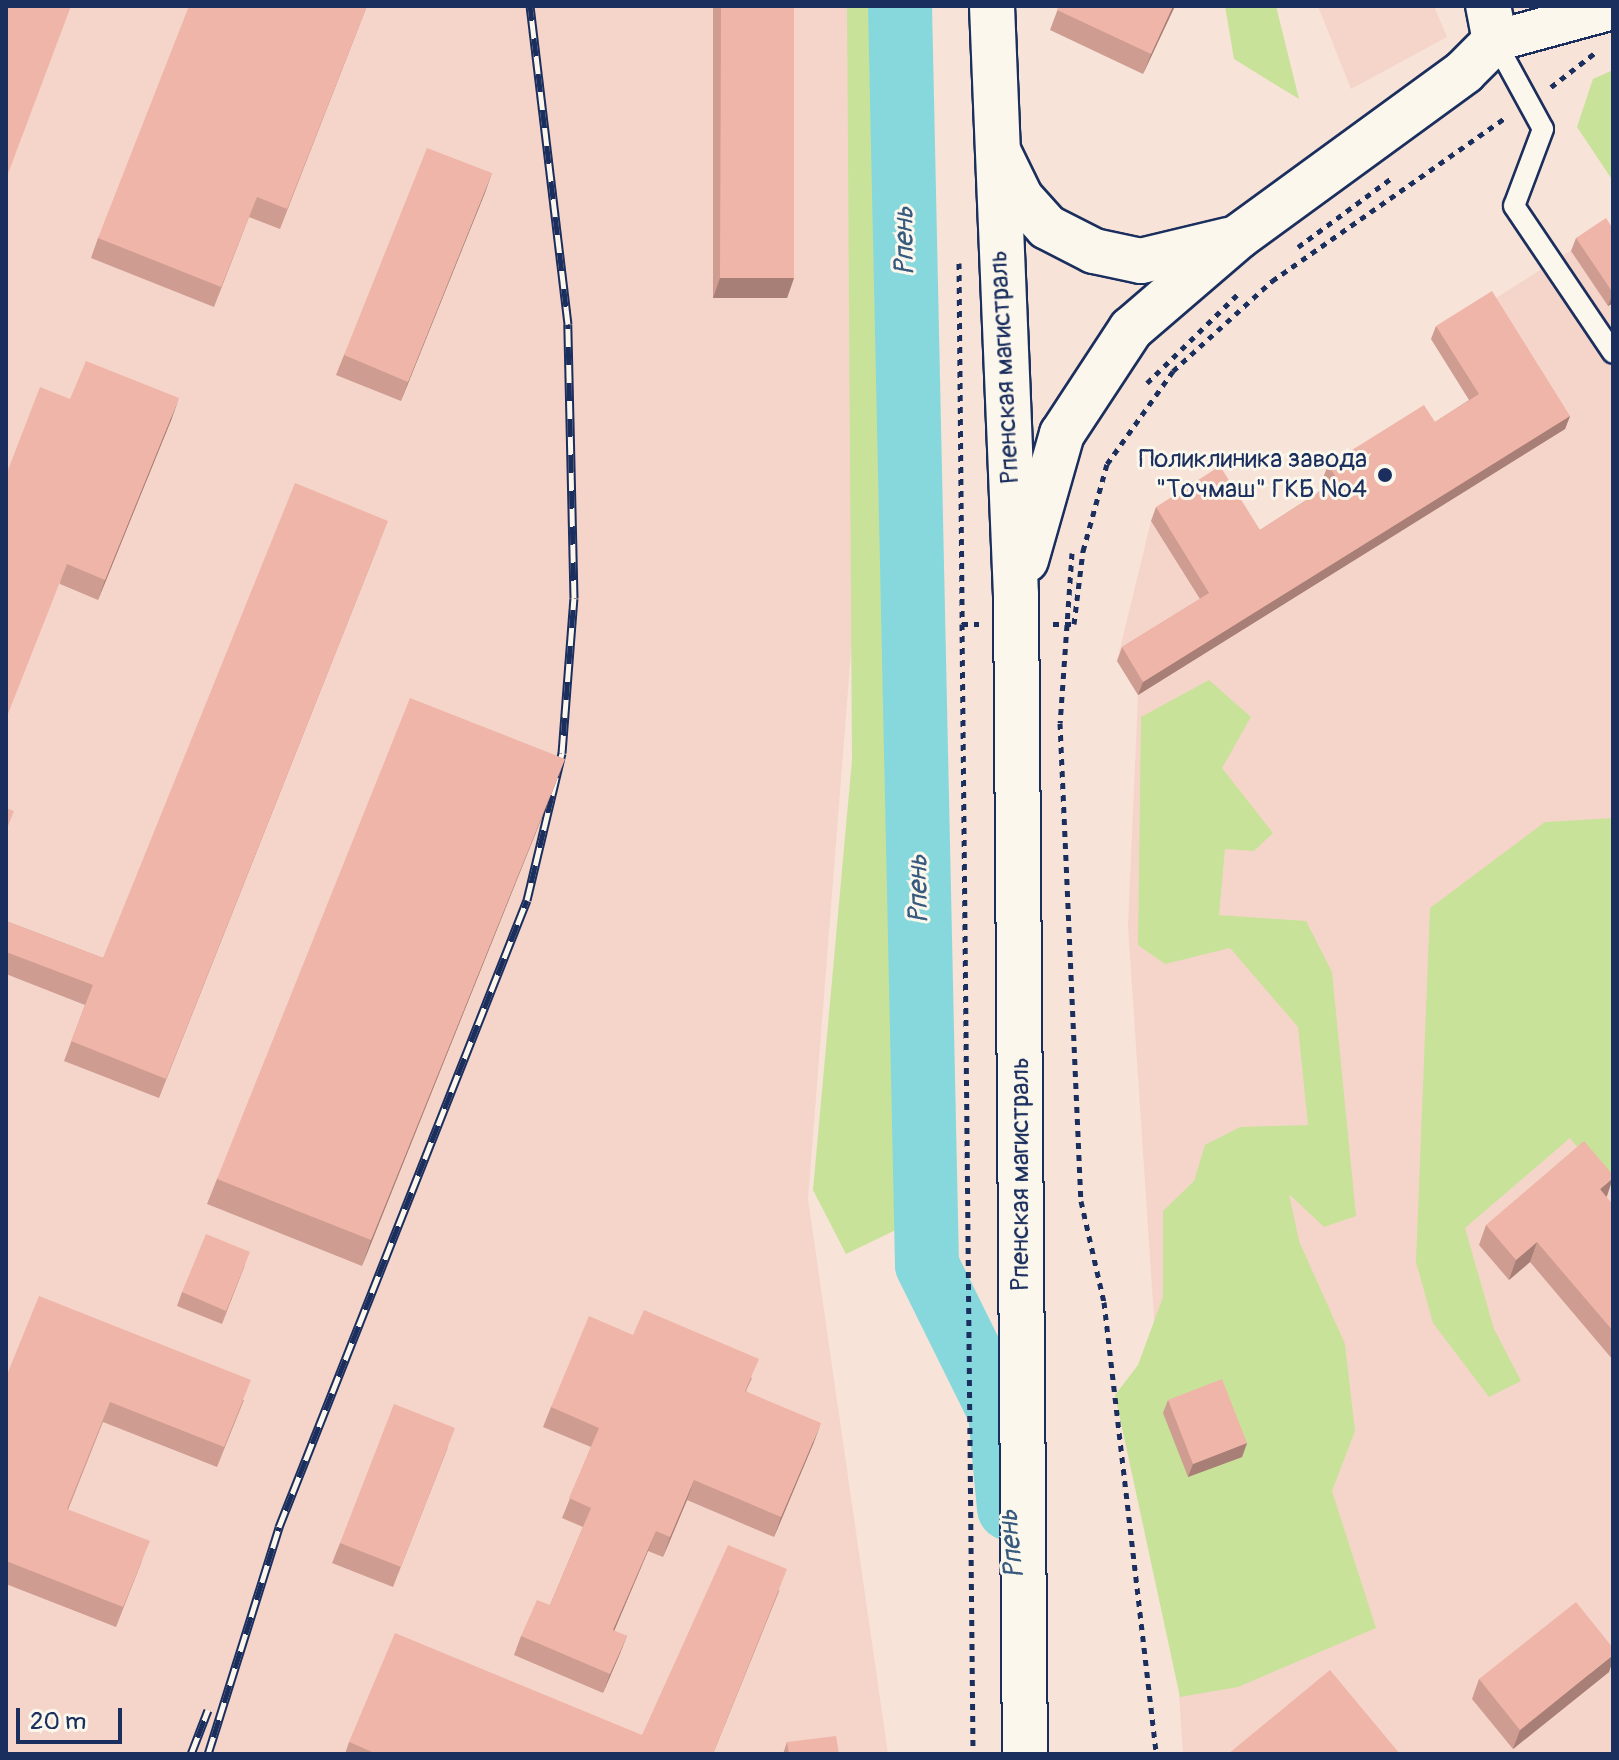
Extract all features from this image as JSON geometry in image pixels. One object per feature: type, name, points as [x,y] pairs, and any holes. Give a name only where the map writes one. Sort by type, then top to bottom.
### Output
[{"type":"main road","name":"Рпенская магистраль","points":[[992,6],[993,140],[1016,610],[1025,1754]]},
{"type":"main road","name":"Рпенская магистраль","points":[[1016,610],[1062,434],[1131,329],[1238,237],[1464,72],[1492,23]]},
{"type":"main road","name":"Рпенская магистраль","points":[[993,140],[1021,198],[1047,227],[1094,251],[1141,261],[1238,237]]},
{"type":"street","points":[[1492,23],[1602,25]]},
{"type":"lane","points":[[1492,23],[1543,129],[1514,206],[1613,353]]},
{"type":"path","points":[[1539,95],[1599,57],[1602,25]]},
{"type":"path","points":[[962,624],[1016,610],[1074,624],[1083,551],[1107,464],[1173,371],[1272,281],[1515,110]]},
{"type":"path","points":[[1288,253],[1397,174]]},
{"type":"path","points":[[959,244],[973,1754]]},
{"type":"path","points":[[1136,398],[1161,363],[1241,291]]},
{"type":"path","points":[[1080,519],[1060,723],[1081,1201],[1104,1302],[1156,1754]]},
{"type":"shaded area","points":[[6,6],[871,6],[876,335],[808,1199],[888,1754],[6,1754]]},
{"type":"shaded area","points":[[1318,6],[1434,6],[1447,37],[1351,89]]},
{"type":"shaded area","points":[[1613,224],[1613,1754],[1183,1754],[1128,926],[1138,695],[1117,661],[1151,521],[1254,542],[1332,493],[1323,478],[1419,418],[1430,435],[1474,407],[1431,339]]},
{"type":"green space","points":[[847,6],[885,6],[906,1225],[846,1254],[813,1190],[852,760]]},
{"type":"green space","points":[[1225,6],[1276,6],[1299,99],[1234,59]]},
{"type":"green space","points":[[1613,70],[1613,181],[1577,127],[1593,79]]},
{"type":"green space","points":[[1209,680],[1251,717],[1222,768],[1273,833],[1254,851],[1225,849],[1219,915],[1306,921],[1332,972],[1356,1216],[1324,1227],[1289,1194],[1299,1241],[1345,1344],[1355,1431],[1332,1491],[1376,1628],[1238,1687],[1180,1697],[1115,1395],[1138,1365],[1163,1297],[1163,1211],[1194,1181],[1205,1145],[1240,1127],[1308,1125],[1298,1027],[1230,948],[1165,964],[1138,945],[1141,717]]},
{"type":"green space","points":[[1613,818],[1613,1191],[1570,1138],[1465,1228],[1494,1329],[1521,1381],[1489,1397],[1433,1323],[1416,1262],[1430,908],[1545,822]]},
{"type":"building","points":[[6,6],[71,6],[6,179]]},
{"type":"building","points":[[189,6],[367,6],[287,209],[257,197],[221,287],[98,238]]},
{"type":"building","points":[[721,6],[794,6],[794,278],[720,278]]},
{"type":"building","points":[[1059,6],[1173,6],[1151,54],[1057,10]]},
{"type":"building","points":[[427,148],[492,173],[408,382],[344,355]]},
{"type":"building","points":[[1606,218],[1613,229],[1613,293],[1576,238]]},
{"type":"building","points":[[1492,291],[1570,416],[1143,682],[1122,647],[1209,593],[1156,507],[1220,466],[1260,530],[1338,480],[1328,465],[1424,405],[1435,422],[1479,394],[1436,326]]},
{"type":"building","points":[[86,361],[179,398],[105,580],[67,564],[6,719],[6,475],[40,387],[70,399]]},
{"type":"building","points":[[295,483],[388,521],[166,1079],[71,1041],[93,985],[6,952],[6,921],[103,958]]},
{"type":"building","points":[[410,698],[565,759],[371,1240],[217,1179]]},
{"type":"building","points":[[6,808],[14,811],[6,831]]},
{"type":"building","points":[[1584,1141],[1613,1175],[1600,1189],[1613,1205],[1613,1331],[1537,1242],[1516,1260],[1486,1225]]},
{"type":"building","points":[[206,1234],[250,1252],[226,1311],[182,1292]]},
{"type":"building","points":[[39,1296],[251,1380],[224,1447],[110,1402],[67,1509],[150,1541],[123,1607],[6,1561],[6,1377]]},
{"type":"building","points":[[644,1310],[759,1359],[745,1391],[821,1423],[781,1517],[694,1480],[670,1537],[656,1531],[613,1630],[627,1636],[610,1674],[521,1636],[537,1600],[550,1605],[591,1508],[569,1498],[599,1428],[551,1407],[589,1316],[633,1335]]},
{"type":"building","points":[[1222,1379],[1247,1443],[1193,1464],[1168,1400]]},
{"type":"building","points":[[394,1404],[455,1428],[401,1567],[340,1543]]},
{"type":"building","points":[[728,1545],[787,1569],[713,1754],[377,1754],[349,1742],[395,1633],[642,1735]]},
{"type":"building","points":[[1576,1602],[1613,1648],[1613,1655],[1520,1730],[1479,1679]]},
{"type":"building","points":[[1330,1670],[1400,1754],[1228,1754]]},
{"type":"building","points":[[836,1736],[839,1754],[789,1754],[787,1742]]},
{"type":"waterway","name":"Рпень","points":[[900,6],[927,1265],[1000,1413],[1009,1509]]},
{"type":"railway","points":[[208,1754],[279,1527],[527,900],[562,753],[574,598],[568,324],[530,6]]},
{"type":"railway","points":[[191,1754],[208,1710]]},
{"type":"place","name":"Поликлиника завода \"Точмаш\" ГКБ №4","points":[[1385,475]]}]
